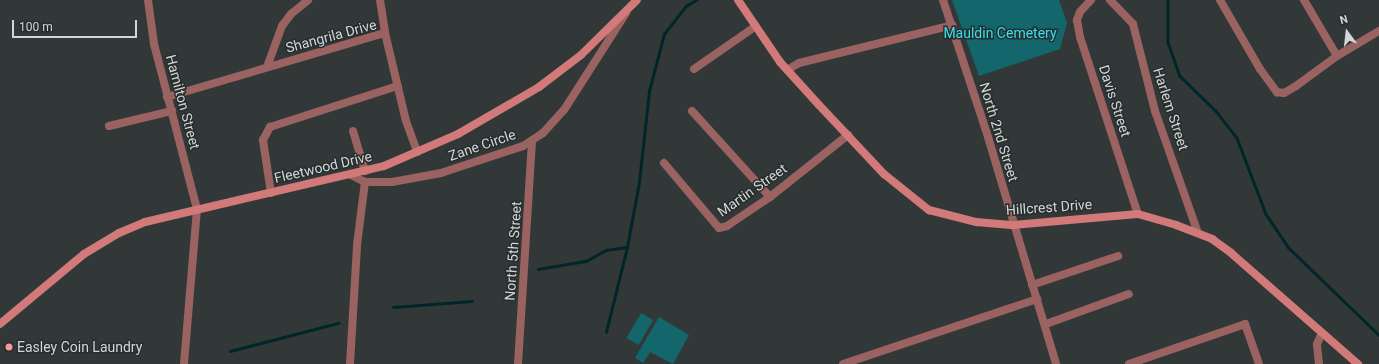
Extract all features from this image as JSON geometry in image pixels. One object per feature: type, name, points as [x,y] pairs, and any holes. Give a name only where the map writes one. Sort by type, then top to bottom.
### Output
[{"type":"street","name":"Hamilton Street","points":[[148,0],[153,38],[197,209],[184,364]]},
{"type":"street","points":[[267,67],[282,26],[291,14],[308,0]]},
{"type":"street","points":[[380,0],[385,34]]},
{"type":"street","name":"Fleetwood Drive","points":[[0,324],[84,254],[119,233],[146,222],[197,209],[365,171],[417,152],[458,134],[539,87],[581,55],[637,0]]},
{"type":"street","name":"Hillcrest Drive","points":[[738,0],[787,70],[884,174],[929,210],[976,222],[1014,225],[1138,214],[1212,238],[1358,364]]},
{"type":"street","name":"North 2nd Street","points":[[943,0],[1032,286],[1046,324],[1056,364]]},
{"type":"street","name":"Davis Street","points":[[1092,0],[1080,12],[1077,20],[1080,37],[1138,214]]},
{"type":"street","name":"Harlem Street","points":[[1110,0],[1133,24],[1155,111],[1198,233]]},
{"type":"street","points":[[1220,0],[1260,69],[1277,92],[1284,93],[1296,86],[1337,56],[1379,31]]},
{"type":"street","points":[[1304,0],[1337,56]]},
{"type":"street","name":"Zane Circle","points":[[351,175],[365,182],[392,182],[441,172],[492,158],[532,140],[543,133],[564,110],[628,9]]},
{"type":"street","points":[[787,70],[799,63],[952,25]]},
{"type":"street","points":[[694,69],[756,26]]},
{"type":"street","name":"Shangrila Drive","points":[[167,97],[385,34],[417,152]]},
{"type":"street","points":[[271,193],[263,140],[270,127],[398,86]]},
{"type":"street","points":[[109,126],[172,111]]},
{"type":"street","points":[[692,111],[770,197]]},
{"type":"street","points":[[353,131],[365,171]]},
{"type":"street","name":"Martin Street","points":[[664,163],[719,228],[727,226],[770,197],[848,135]]},
{"type":"street","name":"North 5th Street","points":[[518,364],[532,140]]},
{"type":"street","points":[[350,364],[358,245],[365,182]]},
{"type":"street","points":[[1032,286],[1118,256]]},
{"type":"street","points":[[1046,324],[1130,294]]},
{"type":"street","points":[[843,364],[1037,299]]},
{"type":"street","points":[[1129,364],[1245,324],[1259,364]]},
{"type":"street","points":[[1319,364],[1317,344],[1322,333]]},
{"type":"green space","name":"Mauldin Cemetery","points":[[952,0],[1059,0],[1067,23],[1060,49],[979,76]]},
{"type":"green space","points":[[641,313],[653,320],[639,345],[626,338]]},
{"type":"green space","points":[[659,317],[689,335],[673,364],[650,352],[643,363],[635,358]]},
{"type":"waterway","points":[[606,332],[627,247],[639,182],[649,91],[664,34],[686,6],[696,0]]},
{"type":"waterway","points":[[1168,0],[1168,42],[1180,76],[1216,111],[1237,138],[1266,214],[1288,247],[1379,335]]},
{"type":"waterway","points":[[538,269],[586,261],[606,250],[627,247]]},
{"type":"waterway","points":[[393,307],[472,301]]},
{"type":"waterway","points":[[230,351],[338,323]]},
{"type":"place","name":"Easley Coin Laundry","points":[[9,347]]}]
